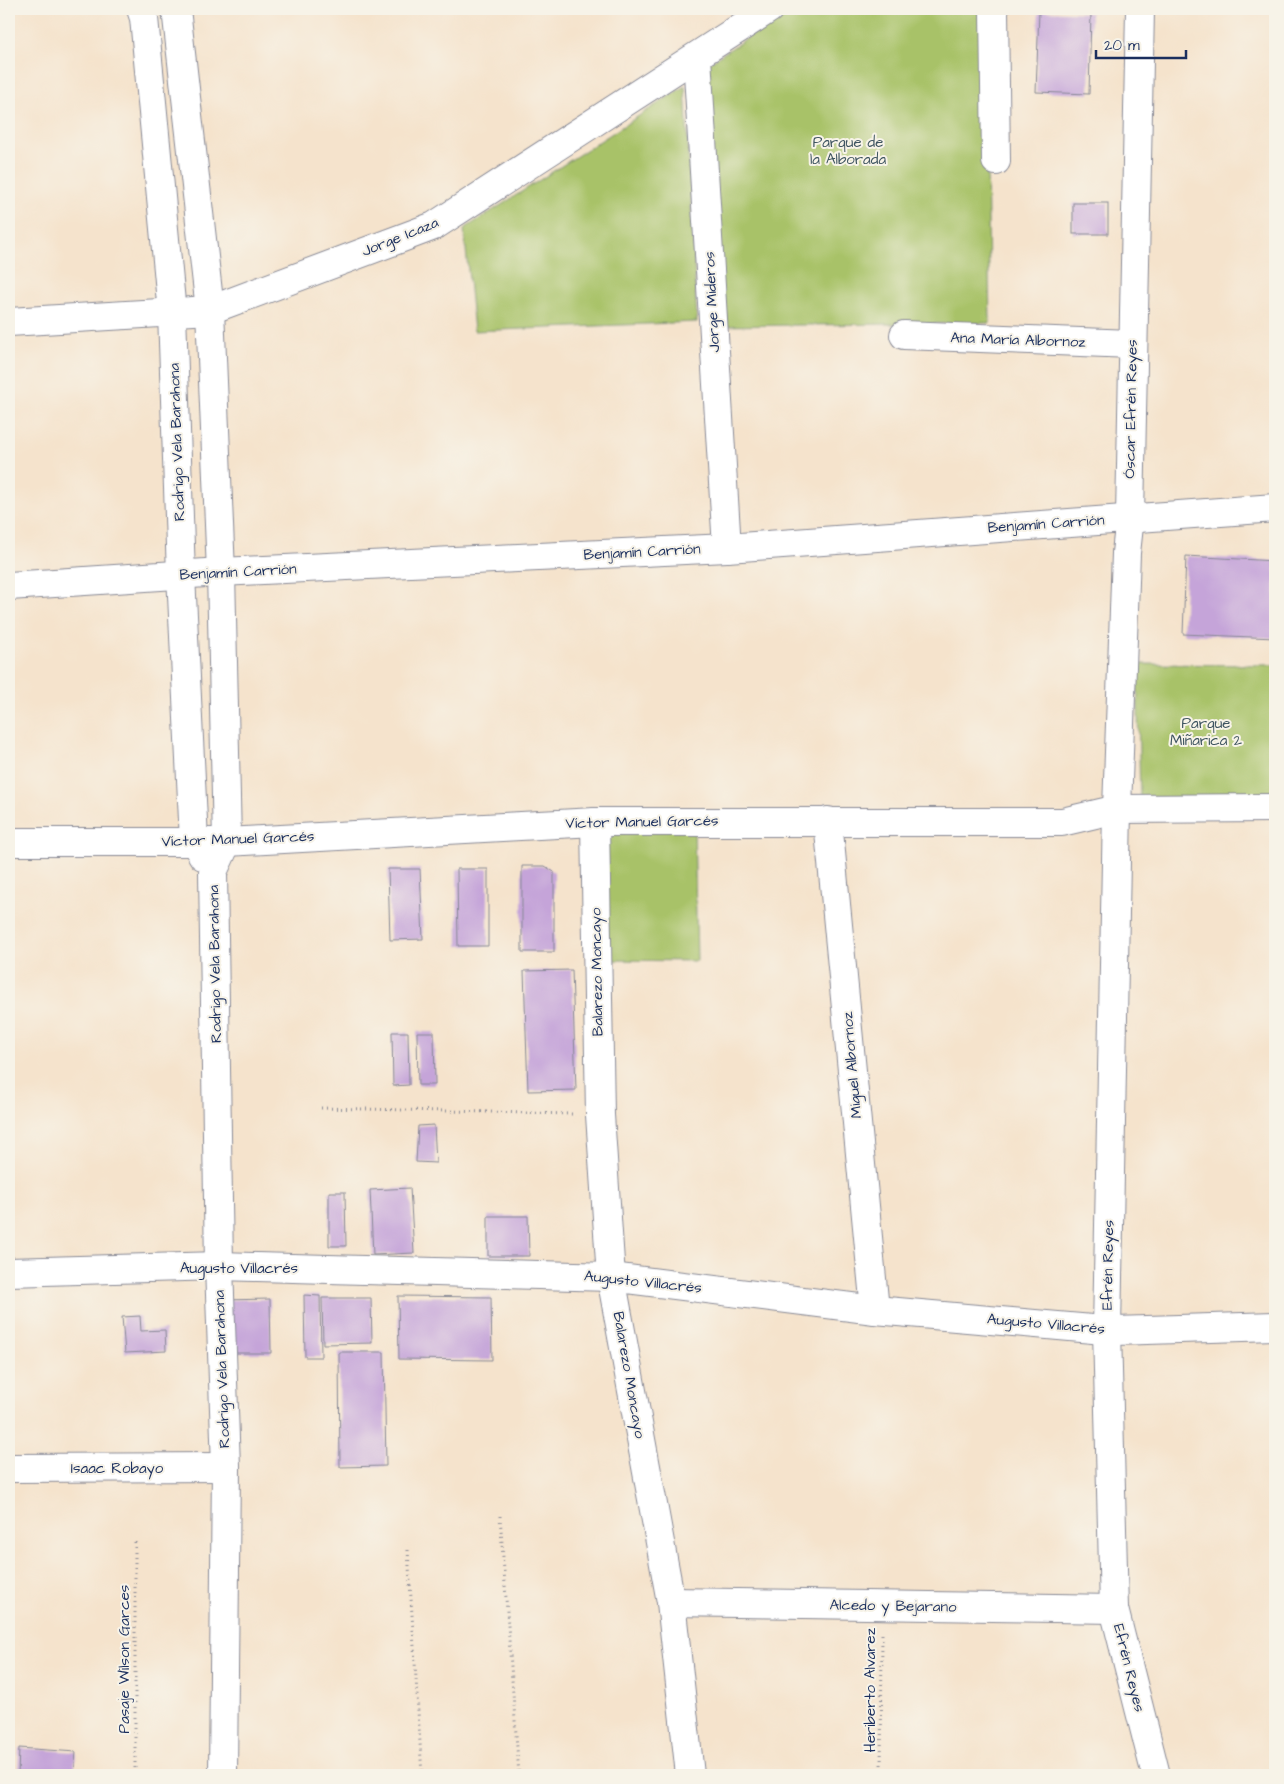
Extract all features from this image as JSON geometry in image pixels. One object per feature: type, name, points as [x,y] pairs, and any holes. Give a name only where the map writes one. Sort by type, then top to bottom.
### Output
[{"type":"street","name":"Rodrigo Vela Barahona","points":[[140,9],[144,18],[172,313],[181,575],[194,841],[213,872]]},
{"type":"street","name":"Rodrigo Vela Barahona","points":[[176,9],[210,310],[221,572],[227,842],[213,872],[219,1266],[226,1468],[223,1775]]},
{"type":"street","name":"Jorge Icaza","points":[[9,322],[210,310],[434,226],[769,9]]},
{"type":"street","points":[[994,9],[996,161]]},
{"type":"street","name":"Óscar Efrén Reyes","points":[[1117,809],[1126,552],[1130,517],[1140,9]]},
{"type":"street","name":"Jorge Mideros","points":[[697,56],[726,548]]},
{"type":"street","name":"Ana María Albornoz","points":[[904,335],[1132,344]]},
{"type":"street","name":"Benjamín Carrión","points":[[9,586],[221,572],[726,548],[1130,517],[1275,508]]},
{"type":"street","name":"Víctor Manuel Garcés","points":[[9,842],[227,842],[596,822],[1062,822],[1117,809],[1275,808]]},
{"type":"street","name":"Efrén Reyes","points":[[1117,809],[1107,1330],[1114,1609],[1156,1775]]},
{"type":"street","name":"Miguel Albornoz","points":[[828,821],[875,1310]]},
{"type":"street","name":"Balarezo Moncayo","points":[[596,822],[600,1115],[611,1277],[671,1602],[690,1775]]},
{"type":"street","name":"Augusto Villacrés","points":[[9,1272],[219,1266],[611,1277],[875,1310],[1107,1330],[1275,1326]]},
{"type":"street","name":"Isaac Robayo","points":[[9,1468],[226,1468]]},
{"type":"street","name":"Alcedo y Bejarano","points":[[671,1602],[1114,1609]]},
{"type":"path","points":[[321,1108],[600,1115]]},
{"type":"path","points":[[500,1516],[519,1775]]},
{"type":"path","name":"Pasaje Wilson Garces","points":[[135,1542],[135,1775]]},
{"type":"path","points":[[408,1550],[422,1775]]},
{"type":"path","name":"Heriberto Alvarez","points":[[881,1775],[882,1605]]},
{"type":"green space","name":"Parque de la Alborada","points":[[792,9],[984,9],[990,323],[713,326],[707,64]]},
{"type":"green space","points":[[685,86],[697,322],[474,331],[464,229]]},
{"type":"green space","name":"Parque Miñarica 2","points":[[1137,664],[1275,665],[1275,797],[1140,799]]},
{"type":"green space","points":[[598,824],[694,824],[697,961],[602,960]]},
{"type":"building","points":[[1039,11],[1091,13],[1089,94],[1036,92]]},
{"type":"building","points":[[1073,203],[1108,203],[1108,234],[1073,234]]},
{"type":"building","points":[[1186,556],[1275,561],[1275,638],[1183,634]]},
{"type":"building","points":[[522,866],[545,866],[554,872],[554,952],[522,952]]},
{"type":"building","points":[[388,869],[420,869],[423,939],[390,940]]},
{"type":"building","points":[[457,869],[488,869],[488,946],[458,946]]},
{"type":"building","points":[[572,970],[576,1090],[528,1091],[524,971]]},
{"type":"building","points":[[392,1032],[408,1032],[409,1085],[393,1086]]},
{"type":"building","points":[[417,1032],[434,1032],[435,1085],[418,1085]]},
{"type":"building","points":[[434,1125],[436,1163],[416,1162],[418,1126]]},
{"type":"building","points":[[410,1188],[414,1253],[373,1255],[370,1190]]},
{"type":"building","points":[[329,1192],[345,1192],[346,1246],[329,1246]]},
{"type":"building","points":[[488,1216],[528,1216],[529,1256],[488,1256]]},
{"type":"building","points":[[304,1295],[320,1296],[321,1357],[305,1357]]},
{"type":"building","points":[[398,1296],[491,1297],[492,1360],[399,1359]]},
{"type":"building","points":[[322,1298],[371,1298],[372,1343],[323,1344]]},
{"type":"building","points":[[270,1299],[271,1353],[224,1353],[223,1300]]},
{"type":"building","points":[[140,1316],[141,1331],[165,1330],[166,1351],[125,1353],[122,1317]]},
{"type":"building","points":[[339,1352],[384,1352],[386,1466],[340,1467]]},
{"type":"building","points":[[19,1748],[76,1752],[74,1775],[18,1775]]}]
